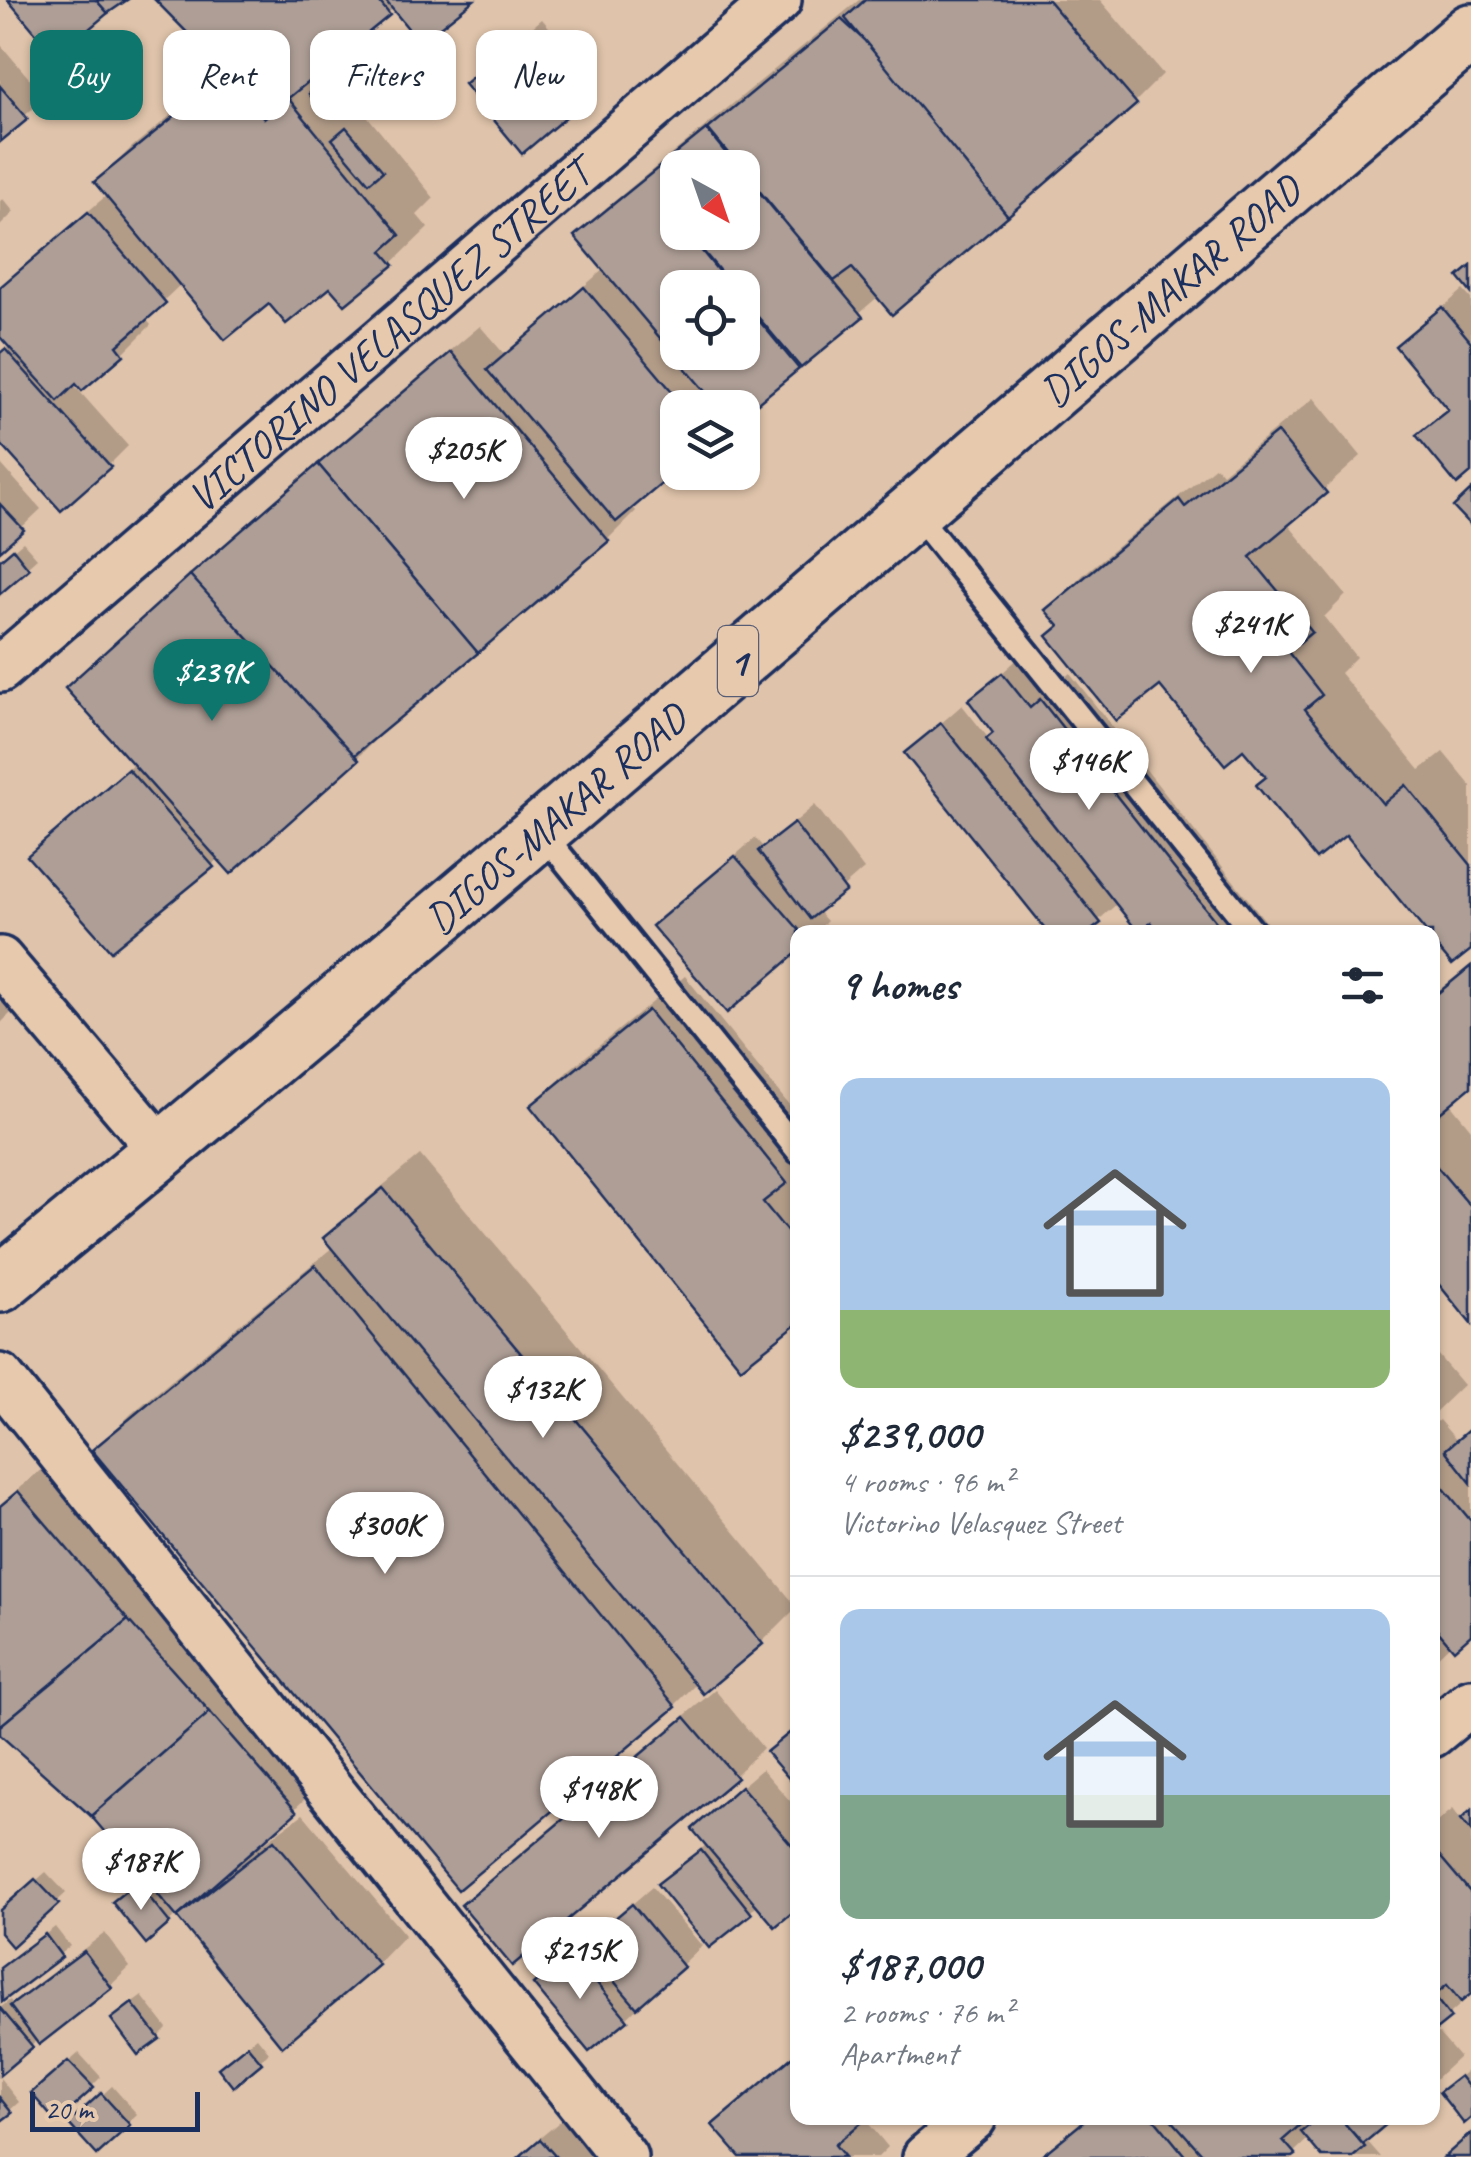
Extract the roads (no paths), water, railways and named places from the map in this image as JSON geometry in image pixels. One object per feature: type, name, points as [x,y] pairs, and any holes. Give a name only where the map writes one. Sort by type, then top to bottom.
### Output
[{"type":"main road","name":"DIGOS-MAKAR ROAD","points":[[0,1284],[541,831],[1471,32]]},
{"type":"street","name":"VICTORINO VELASQUEZ STREET","points":[[0,668],[778,0]]},
{"type":"street","points":[[0,960],[162,1151]]},
{"type":"street","points":[[0,1377],[624,2157]]},
{"type":"street","points":[[1440,1727],[1471,1702]]},
{"type":"street","points":[[926,2157],[965,2125]]},
{"type":"lane","points":[[912,509],[1248,925]]},
{"type":"lane","points":[[541,831],[790,1141]]}]
